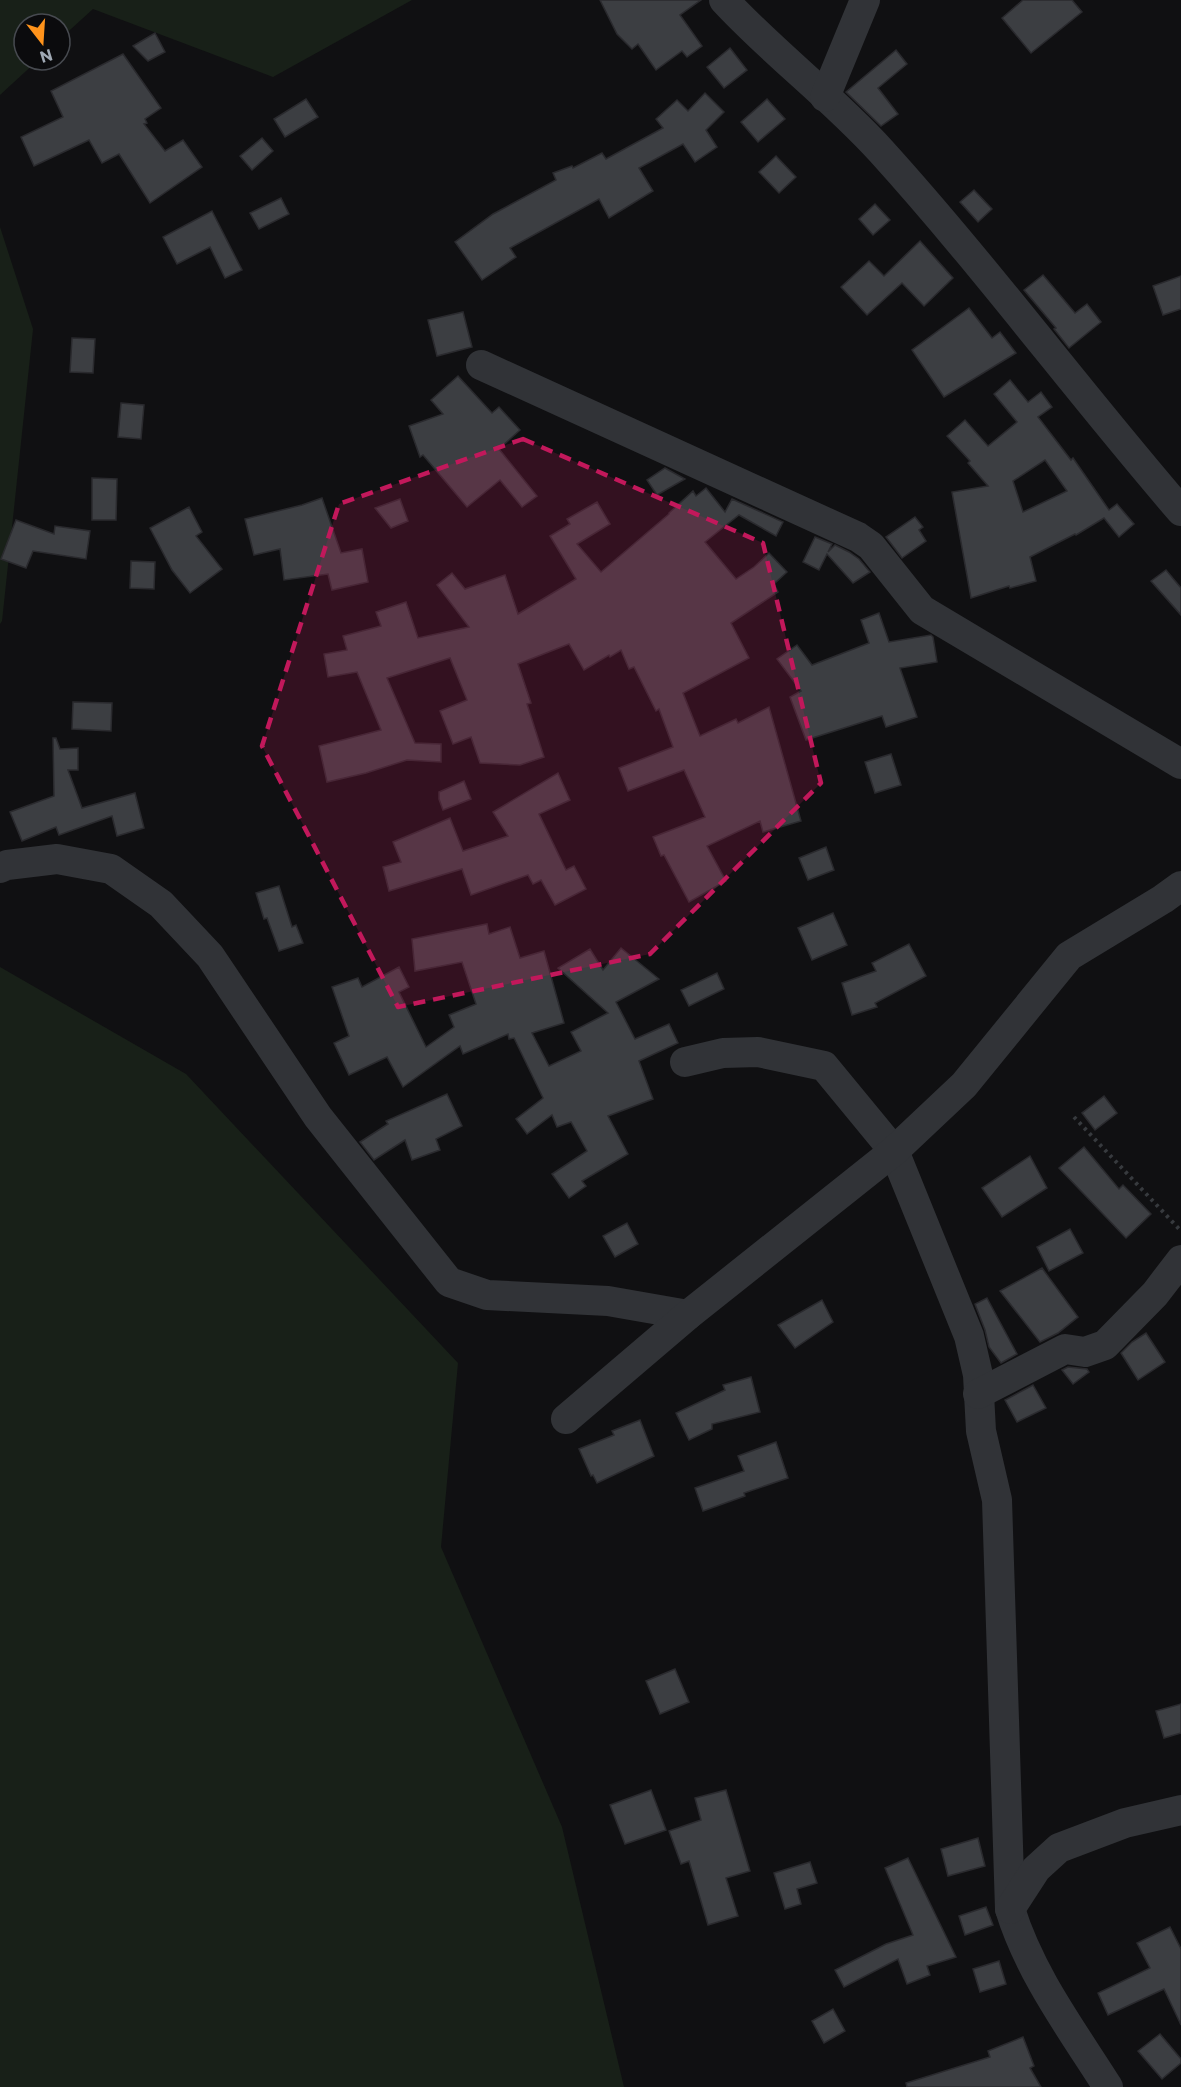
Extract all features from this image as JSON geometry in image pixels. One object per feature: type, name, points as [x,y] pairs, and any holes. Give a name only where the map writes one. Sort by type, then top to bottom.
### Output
[{"type":"street","points":[[724,0],[754,32],[879,149],[958,238],[1131,453],[1181,511]]},
{"type":"street","points":[[825,97],[865,0]]},
{"type":"street","points":[[481,365],[858,537],[871,546],[922,610],[1181,764]]},
{"type":"street","points":[[0,868],[7,865],[57,859],[111,869],[161,904],[210,956],[318,1117],[449,1282],[487,1295],[608,1301],[688,1315]]},
{"type":"street","points":[[566,1419],[688,1315],[894,1151],[964,1085],[1069,956],[1175,894]]},
{"type":"street","points":[[685,1062],[723,1053],[758,1052],[824,1066],[894,1151],[969,1336],[978,1375],[981,1431],[997,1500],[1010,1909],[1018,1936],[1032,1964],[1108,2087]]},
{"type":"street","points":[[978,1394],[1065,1349],[1085,1352],[1105,1345],[1155,1294],[1181,1260]]},
{"type":"street","points":[[1010,1909],[1036,1869],[1059,1848],[1125,1823],[1181,1810]]},
{"type":"path","points":[[1074,1116],[1181,1231]]},
{"type":"highlighted area","points":[[523,439],[763,543],[821,783],[650,954],[398,1007],[262,746],[339,504]]},
{"type":"shaded area","points":[[0,0],[412,0],[273,77],[93,9],[72,28],[72,12],[12,12],[12,72],[25,72],[0,95]]},
{"type":"shaded area","points":[[0,227],[33,329],[0,624]]},
{"type":"shaded area","points":[[0,967],[186,1074],[458,1363],[441,1547],[562,1827],[624,2087],[0,2087]]},
{"type":"building","points":[[600,0],[701,0],[680,15],[702,46],[687,57],[682,51],[656,70],[638,44],[632,49],[617,34]]},
{"type":"building","points":[[1023,0],[1072,0],[1082,12],[1031,53],[1002,18]]},
{"type":"building","points":[[155,33],[165,52],[148,61],[133,46]]},
{"type":"building","points":[[730,48],[747,70],[724,88],[707,67]]},
{"type":"building","points":[[896,50],[907,64],[878,88],[898,114],[881,126],[846,92]]},
{"type":"building","points":[[123,54],[161,108],[145,119],[147,123],[144,124],[165,151],[183,140],[202,167],[150,203],[119,154],[102,163],[89,140],[34,166],[21,137],[63,117],[51,91]]},
{"type":"building","points":[[705,93],[724,112],[706,130],[717,147],[695,162],[683,144],[639,168],[653,191],[609,218],[599,199],[510,248],[516,257],[482,280],[455,242],[493,214],[556,180],[553,173],[572,166],[573,168],[602,153],[606,159],[663,128],[656,119],[677,100],[688,111]]},
{"type":"building","points":[[306,99],[318,117],[285,137],[274,119]]},
{"type":"building","points":[[767,99],[785,119],[758,142],[741,122]]},
{"type":"building","points":[[262,138],[273,151],[252,170],[240,156]]},
{"type":"building","points":[[776,156],[796,177],[779,193],[759,172]]},
{"type":"building","points":[[974,190],[992,209],[978,222],[960,202]]},
{"type":"building","points":[[281,198],[289,214],[259,229],[250,213]]},
{"type":"building","points":[[875,204],[890,220],[873,235],[859,219]]},
{"type":"building","points":[[212,211],[242,270],[225,278],[210,247],[177,264],[163,237]]},
{"type":"building","points":[[920,241],[953,278],[924,306],[902,283],[867,315],[841,287],[869,261],[884,276]]},
{"type":"building","points":[[1043,275],[1075,313],[1087,304],[1101,322],[1069,348],[1054,329],[1056,328],[1024,290]]},
{"type":"building","points":[[1181,276],[1181,309],[1163,315],[1153,286]]},
{"type":"building","points":[[969,308],[992,338],[1000,332],[1016,353],[944,397],[912,350]]},
{"type":"building","points":[[463,312],[472,347],[437,356],[428,320]]},
{"type":"building","points":[[72,338],[95,339],[93,373],[70,372]]},
{"type":"building","points":[[458,376],[492,413],[499,407],[520,430],[499,449],[537,496],[522,507],[500,480],[467,507],[423,455],[420,457],[409,426],[443,414],[431,400]]},
{"type":"building","points":[[1010,380],[1028,402],[1041,392],[1052,407],[1038,417],[1071,460],[1073,458],[1109,510],[1117,504],[1134,524],[1119,537],[1104,518],[1076,535],[1030,557],[1036,581],[1010,588],[1009,586],[971,598],[952,492],[988,486],[968,463],[970,461],[947,436],[965,420],[988,446],[1017,422],[994,394]],"holes":[[[1045,460],[1067,491],[1023,512],[1013,481]]]},
{"type":"building","points":[[121,403],[144,405],[141,439],[118,437]]},
{"type":"building","points":[[665,468],[685,479],[657,495],[647,480]]},
{"type":"building","points":[[92,478],[117,479],[116,520],[92,520]]},
{"type":"building","points":[[706,488],[725,512],[732,499],[783,522],[776,536],[739,515],[705,542],[736,579],[769,553],[787,572],[774,584],[778,592],[731,623],[749,658],[683,693],[700,736],[736,719],[738,723],[769,707],[801,821],[763,832],[760,821],[707,846],[726,881],[689,902],[664,855],[661,856],[653,837],[705,817],[684,770],[628,791],[619,768],[673,747],[659,709],[656,711],[634,667],[629,669],[621,650],[584,670],[569,644],[518,664],[531,703],[527,704],[544,757],[520,765],[480,763],[471,737],[453,744],[440,711],[467,700],[450,658],[387,678],[415,743],[441,744],[441,762],[407,760],[327,782],[319,746],[381,730],[357,672],[328,677],[324,654],[347,650],[343,636],[381,626],[376,612],[406,602],[418,638],[469,627],[437,585],[452,573],[465,589],[505,575],[518,614],[576,579],[550,536],[570,524],[567,519],[597,502],[610,524],[577,544],[601,572],[693,491],[696,496]]},
{"type":"building","points":[[322,498],[341,553],[362,549],[368,582],[332,590],[328,574],[284,580],[280,549],[254,555],[245,519]]},
{"type":"building","points":[[400,499],[408,521],[391,528],[375,508]]},
{"type":"building","points":[[189,507],[202,532],[196,536],[222,569],[190,593],[172,570],[150,528]]},
{"type":"building","points":[[915,517],[923,527],[919,530],[926,541],[902,558],[886,537]]},
{"type":"building","points":[[16,520],[54,534],[55,526],[90,531],[86,559],[33,551],[26,568],[1,559]]},
{"type":"building","points":[[815,537],[832,544],[828,552],[835,545],[859,559],[870,572],[853,583],[827,554],[819,570],[803,562]]},
{"type":"building","points":[[131,561],[155,562],[154,589],[130,588]]},
{"type":"building","points":[[1166,570],[1181,588],[1181,615],[1151,581]]},
{"type":"building","points":[[879,613],[889,642],[931,635],[933,637],[937,662],[900,668],[917,717],[886,727],[882,716],[806,740],[790,697],[801,691],[777,659],[797,645],[812,665],[869,643],[861,620]]},
{"type":"building","points":[[73,702],[112,703],[111,731],[72,729]]},
{"type":"building","points":[[53,738],[56,738],[60,749],[78,748],[78,770],[68,770],[82,808],[135,793],[144,828],[117,836],[112,816],[59,835],[56,827],[22,841],[10,812],[54,796]]},
{"type":"building","points":[[891,754],[901,785],[875,793],[865,762]]},
{"type":"building","points":[[558,773],[570,800],[539,814],[566,870],[574,866],[586,889],[555,905],[541,880],[533,884],[528,875],[471,895],[462,869],[389,891],[383,867],[401,862],[393,842],[450,818],[463,851],[508,836],[493,812]]},
{"type":"building","points":[[464,781],[471,799],[443,810],[439,792]]},
{"type":"building","points":[[826,847],[834,870],[808,880],[799,858]]},
{"type":"building","points":[[279,886],[292,927],[296,925],[303,943],[279,951],[267,918],[264,919],[256,893]]},
{"type":"building","points":[[833,913],[847,945],[812,960],[798,928]]},
{"type":"building","points":[[487,924],[489,934],[510,927],[520,958],[544,951],[564,1023],[532,1033],[549,1066],[581,1051],[571,1032],[608,1013],[558,968],[590,949],[603,970],[621,948],[659,979],[616,1002],[635,1039],[669,1024],[678,1043],[639,1061],[653,1099],[608,1116],[628,1154],[582,1181],[586,1186],[569,1198],[552,1174],[587,1151],[571,1122],[557,1127],[552,1115],[527,1134],[516,1119],[543,1098],[514,1038],[509,1039],[508,1034],[463,1054],[460,1046],[403,1087],[387,1057],[349,1075],[334,1043],[349,1036],[332,987],[358,978],[362,987],[399,967],[409,987],[399,992],[426,1047],[454,1027],[449,1015],[476,1004],[462,962],[415,971],[412,939]]},
{"type":"building","points":[[909,944],[926,976],[875,1003],[877,1007],[852,1015],[842,983],[876,971],[872,963]]},
{"type":"building","points":[[717,973],[724,989],[689,1006],[681,990]]},
{"type":"building","points":[[447,1094],[462,1126],[436,1139],[440,1150],[412,1160],[405,1140],[374,1160],[360,1142],[388,1124],[386,1121]]},
{"type":"building","points":[[1104,1096],[1117,1113],[1095,1130],[1082,1113]]},
{"type":"building","points":[[1084,1147],[1119,1189],[1123,1185],[1151,1214],[1126,1238],[1059,1168]]},
{"type":"building","points":[[1030,1156],[1047,1188],[1002,1217],[982,1188]]},
{"type":"building","points":[[627,1223],[638,1244],[615,1257],[603,1236]]},
{"type":"building","points":[[1070,1229],[1083,1253],[1049,1271],[1037,1247]]},
{"type":"building","points":[[1042,1268],[1078,1317],[1058,1333],[1040,1342],[1000,1291]]},
{"type":"building","points":[[987,1298],[1017,1354],[1001,1363],[989,1347],[975,1304]]},
{"type":"building","points":[[822,1300],[833,1322],[795,1348],[778,1325]]},
{"type":"building","points":[[1146,1333],[1165,1362],[1138,1380],[1121,1353]]},
{"type":"building","points":[[1068,1367],[1087,1369],[1089,1372],[1073,1384],[1062,1370]]},
{"type":"building","points":[[751,1377],[760,1412],[712,1424],[712,1429],[689,1440],[676,1413],[725,1390],[723,1385]]},
{"type":"building","points":[[1033,1385],[1046,1408],[1017,1422],[1005,1400]]},
{"type":"building","points":[[640,1420],[654,1456],[597,1483],[593,1475],[591,1476],[579,1449],[614,1435],[612,1431]]},
{"type":"building","points":[[776,1442],[788,1478],[744,1493],[745,1496],[703,1511],[695,1488],[744,1471],[738,1456]]},
{"type":"building","points":[[675,1669],[689,1702],[660,1714],[646,1681]]},
{"type":"building","points":[[1181,1704],[1181,1733],[1164,1738],[1156,1711]]},
{"type":"building","points":[[651,1790],[666,1830],[625,1844],[610,1805]]},
{"type":"building","points":[[726,1790],[750,1871],[726,1878],[738,1916],[708,1925],[689,1861],[681,1864],[669,1831],[701,1820],[695,1798]]},
{"type":"building","points":[[978,1838],[985,1866],[948,1876],[941,1849]]},
{"type":"building","points":[[908,1858],[956,1957],[927,1966],[930,1975],[907,1984],[898,1959],[844,1987],[835,1970],[886,1944],[913,1935],[885,1868]]},
{"type":"building","points":[[810,1862],[817,1883],[797,1889],[801,1904],[785,1909],[774,1873]]},
{"type":"building","points":[[986,1907],[993,1925],[965,1935],[959,1916]]},
{"type":"building","points":[[1170,1927],[1181,1949],[1181,2025],[1164,1989],[1108,2015],[1098,1993],[1150,1968],[1137,1943]]},
{"type":"building","points":[[999,1961],[1006,1984],[980,1992],[973,1969]]},
{"type":"building","points":[[833,2009],[845,2031],[824,2043],[812,2021]]},
{"type":"building","points":[[1160,2034],[1181,2059],[1181,2063],[1162,2079],[1138,2051]]},
{"type":"building","points":[[1023,2037],[1034,2066],[1030,2068],[1041,2087],[907,2087],[906,2083],[990,2057],[988,2051]]}]
